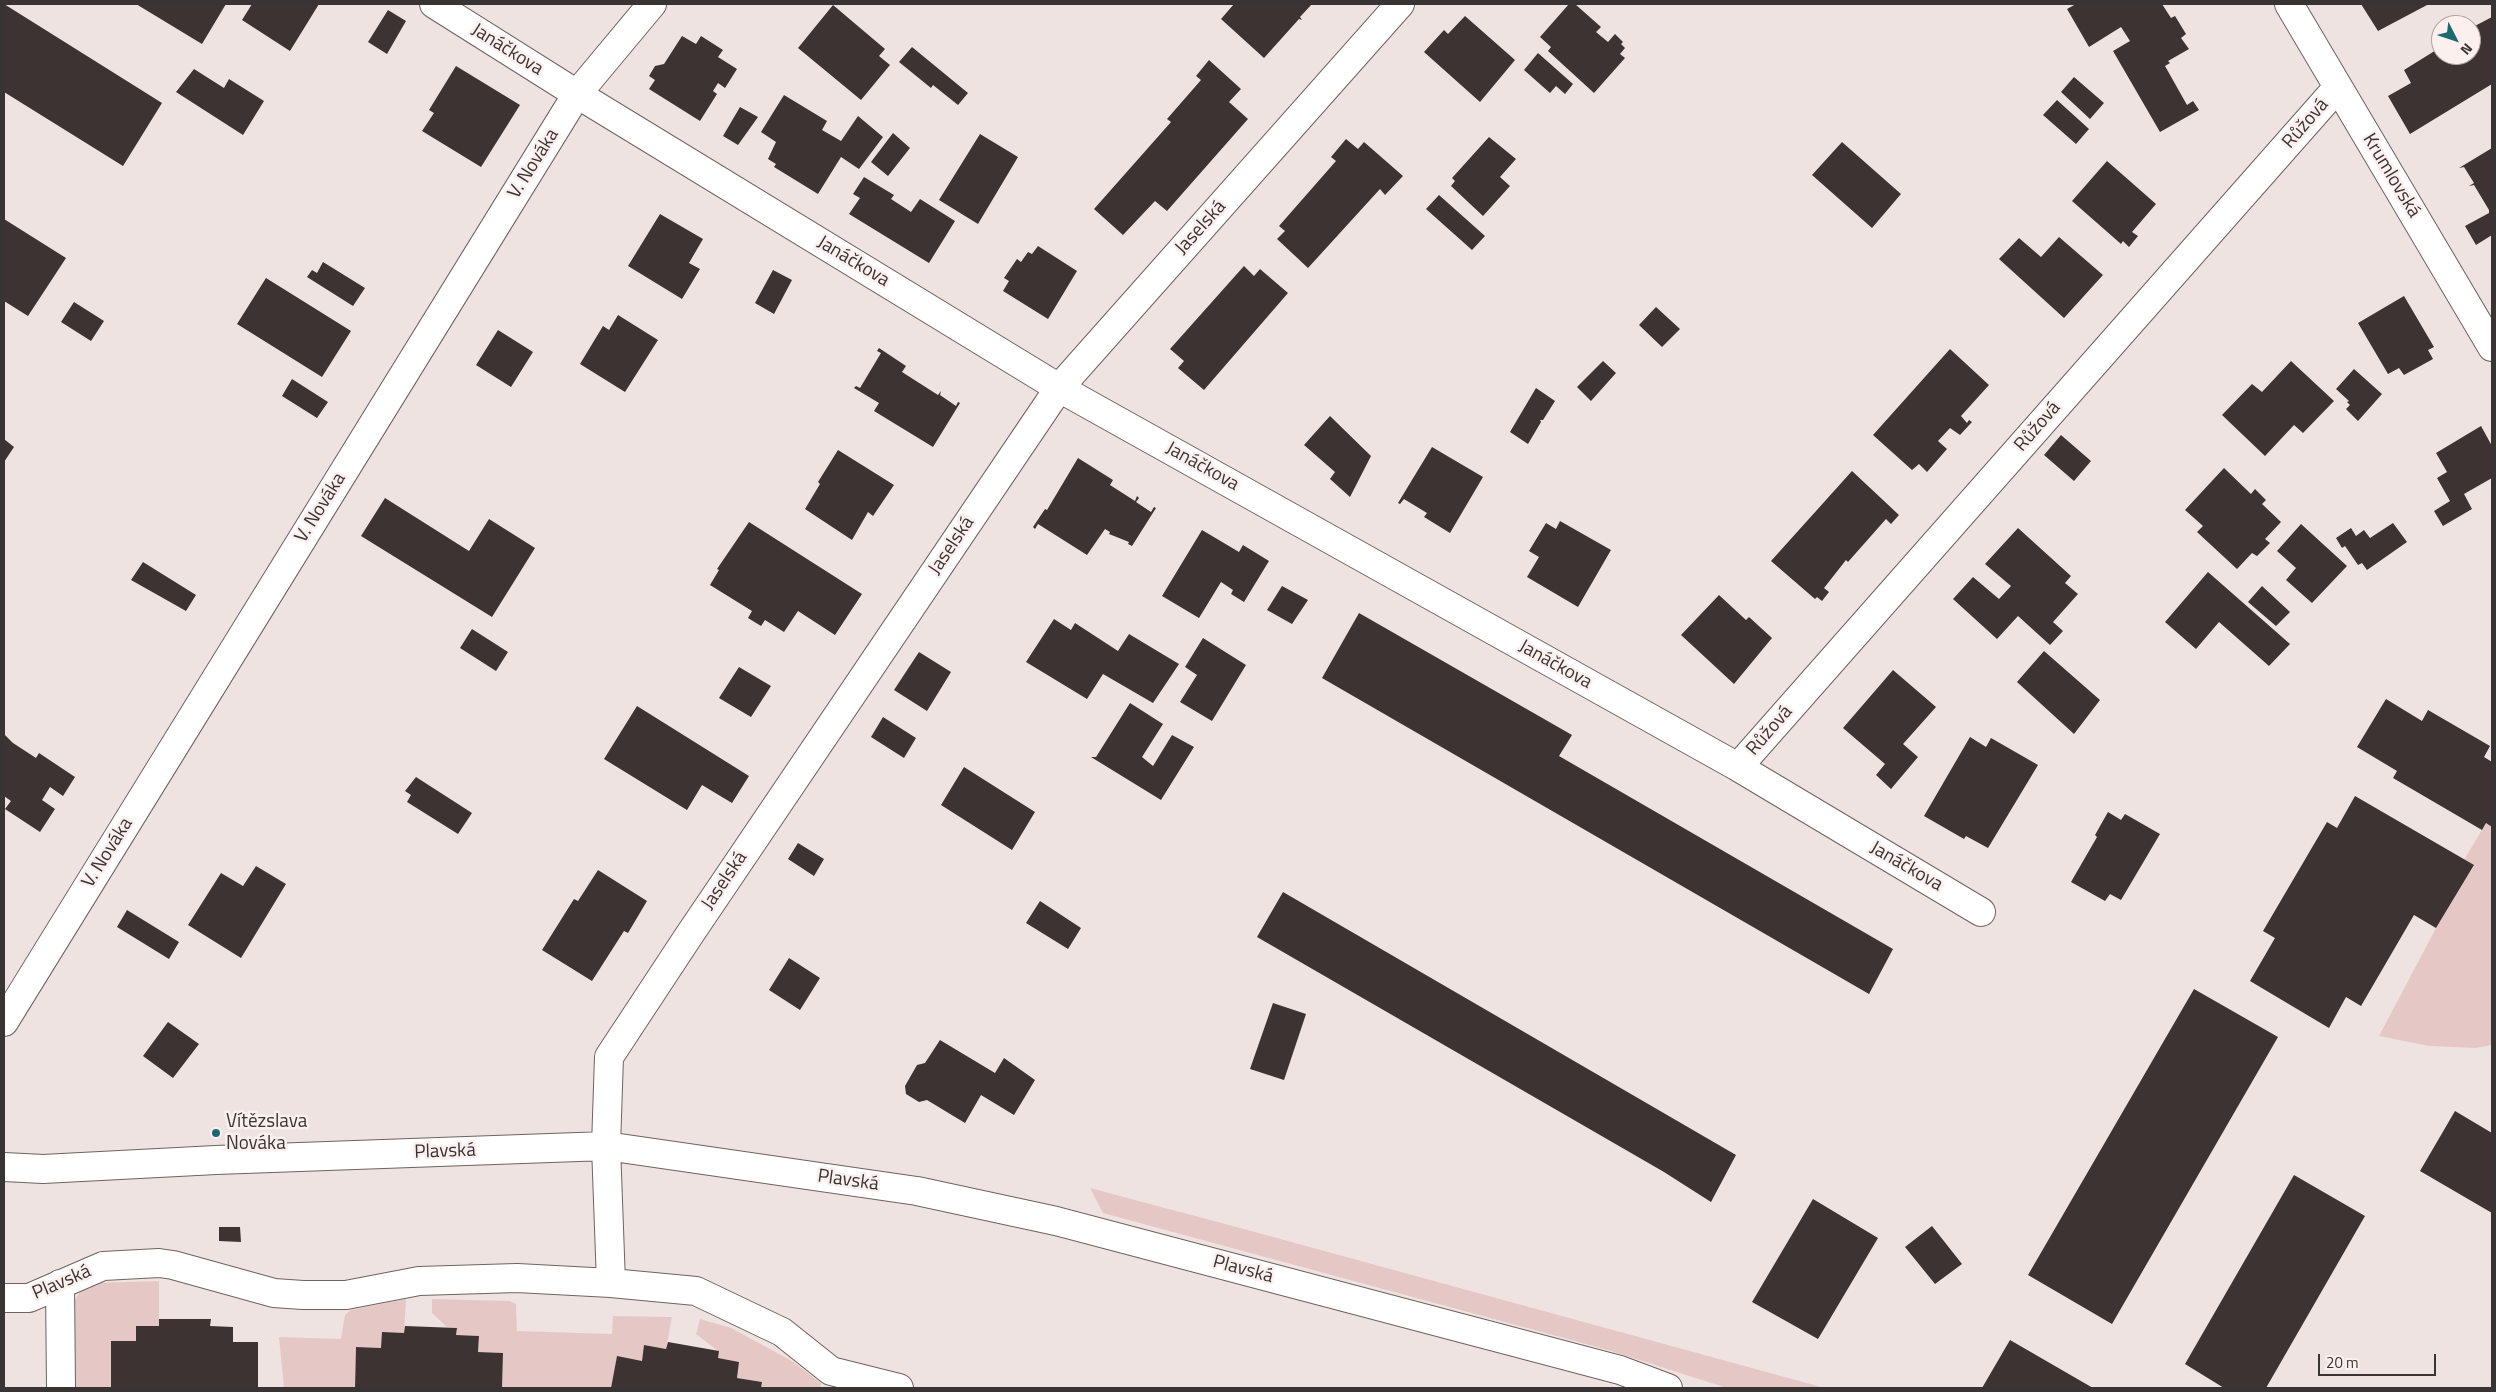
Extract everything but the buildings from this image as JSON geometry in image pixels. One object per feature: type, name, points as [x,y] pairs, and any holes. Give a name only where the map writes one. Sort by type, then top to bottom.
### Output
[{"type":"street","name":"Janáčkova","points":[[434,4],[577,94],[1059,388],[1738,767],[1981,912]]},
{"type":"street","name":"V. Nováka","points":[[4,1022],[577,94],[652,4]]},
{"type":"street","name":"Jaselská","points":[[611,1283],[606,1146],[609,1057],[699,920],[1059,388],[1400,4]]},
{"type":"street","name":"Krumlovská","points":[[2289,4],[2492,347]]},
{"type":"street","name":"Růžová","points":[[1738,767],[2338,87]]},
{"type":"street","name":"Plavská","points":[[4,1167],[43,1168],[606,1146],[917,1191],[1056,1221],[1620,1370],[1668,1388]]},
{"type":"street","name":"Plavská","points":[[4,1298],[29,1298],[102,1266],[158,1264],[173,1265],[274,1293],[303,1295],[346,1295],[419,1281],[517,1278],[696,1290],[782,1332],[831,1371],[899,1388]]},
{"type":"street","points":[[60,1284],[61,1388]]},
{"type":"shaded area","points":[[2486,823],[2492,827],[2492,1045],[2476,1048],[2429,1046],[2379,1036],[2436,928],[2474,866],[2464,860]]},
{"type":"shaded area","points":[[1090,1188],[1825,1388],[1727,1388],[1608,1350],[1103,1213]]},
{"type":"shaded area","points":[[159,1281],[159,1326],[136,1326],[136,1341],[111,1341],[111,1388],[67,1388],[70,1309],[79,1293],[95,1283]]},
{"type":"shaded area","points":[[406,1299],[404,1333],[381,1348],[356,1347],[355,1388],[284,1388],[279,1337],[341,1339],[345,1315],[351,1310]]},
{"type":"shaded area","points":[[432,1299],[510,1301],[516,1304],[517,1331],[612,1334],[613,1316],[672,1317],[666,1349],[644,1345],[642,1361],[617,1357],[611,1388],[502,1388],[503,1353],[478,1352],[479,1336],[456,1335],[457,1328],[447,1327],[432,1313]]},
{"type":"shaded area","points":[[700,1319],[731,1328],[792,1361],[821,1383],[820,1388],[761,1388],[762,1382],[737,1378],[739,1362],[718,1358],[718,1351],[696,1334]]},
{"type":"place","name":"Vítězslava Nováka","points":[[216,1133]]}]
